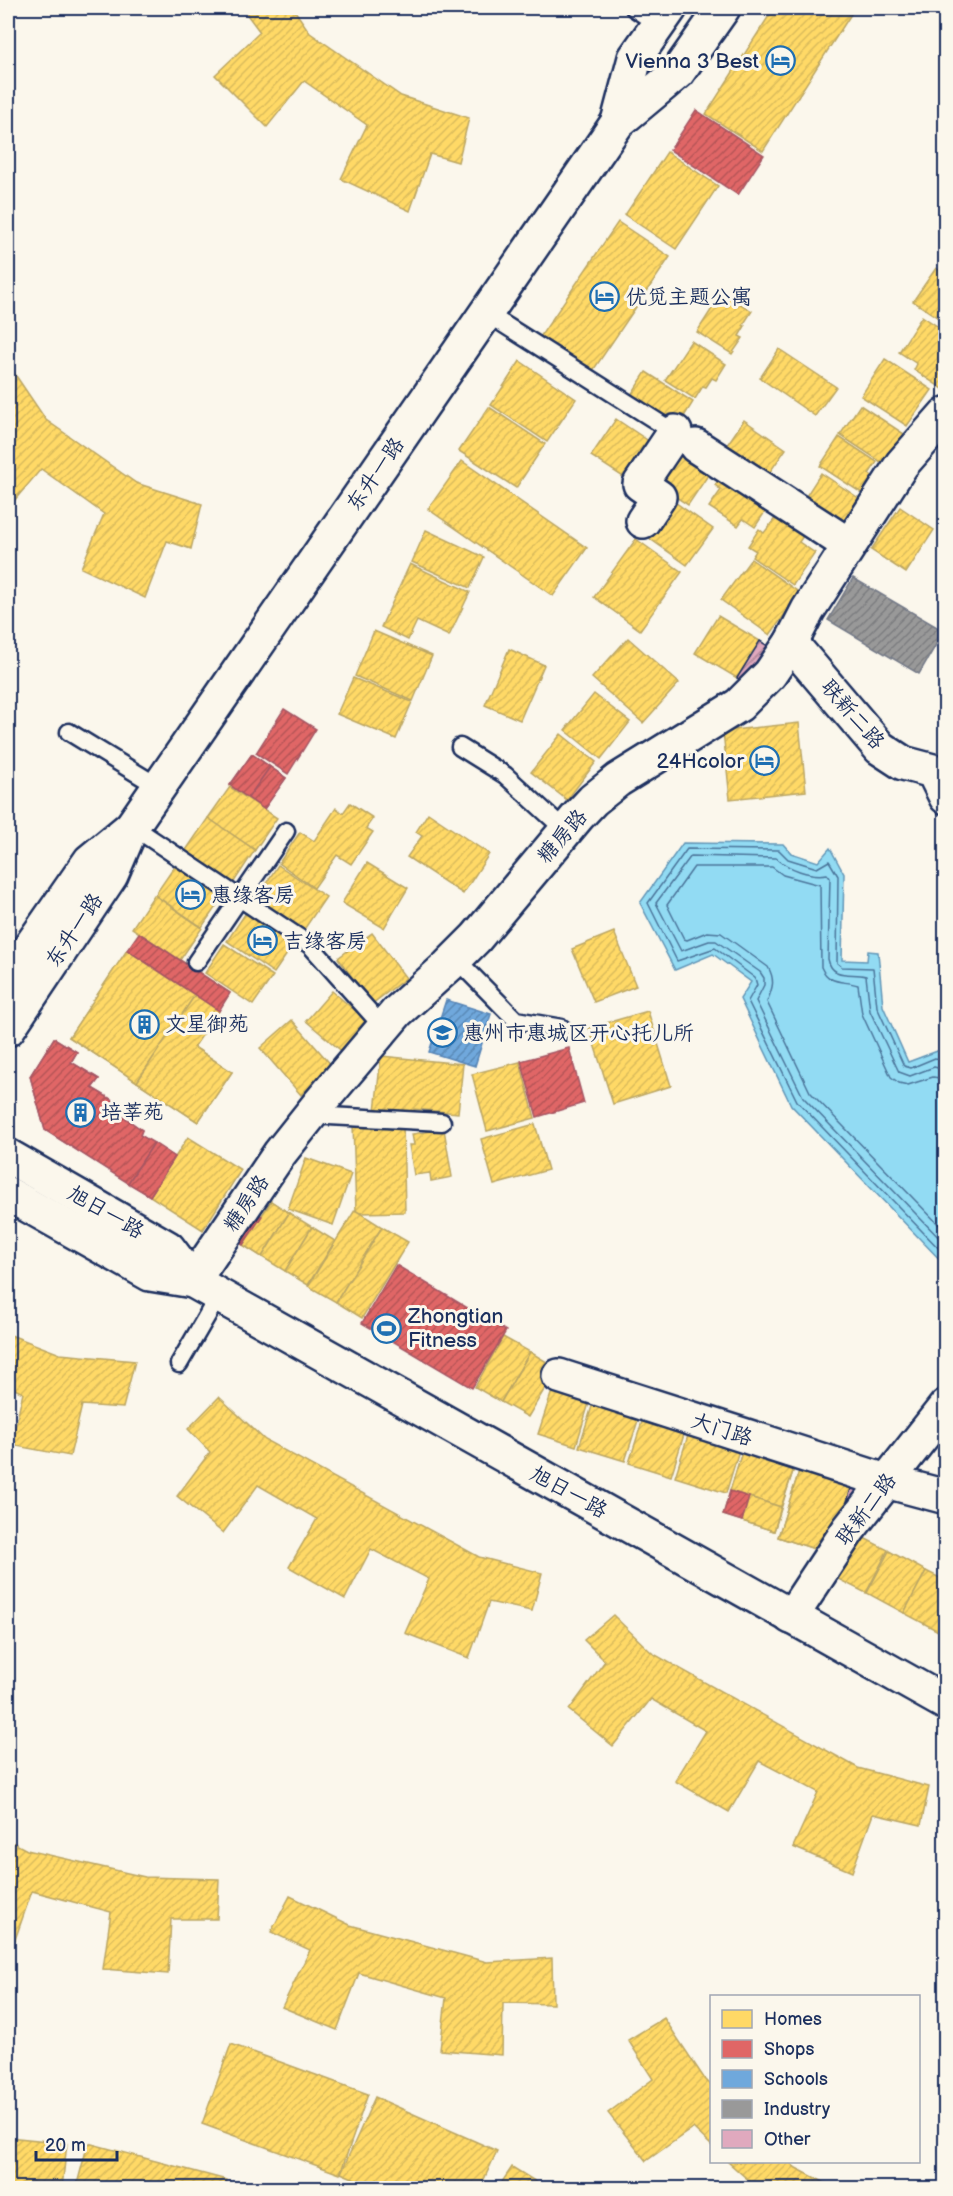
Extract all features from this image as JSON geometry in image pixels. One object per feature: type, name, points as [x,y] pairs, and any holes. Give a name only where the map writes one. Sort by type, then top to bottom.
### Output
[{"type":"street","name":"东升一路","points":[[8,1029],[111,875],[132,826],[618,122],[678,72],[723,8]]},
{"type":"street","name":"东升一路","points":[[618,122],[635,58],[654,13]]},
{"type":"street","name":"糖房路","points":[[206,1288],[268,1171],[310,1115],[383,1027],[476,938],[565,830],[593,800],[618,780],[738,705],[770,674],[791,643],[808,610],[902,464],[941,426]]},
{"type":"street","points":[[643,521],[659,497],[640,484],[686,439],[849,545]]},
{"type":"street","name":"联新二路","points":[[791,643],[880,748],[903,763],[933,771],[945,797]]},
{"type":"street","name":"东升一路","points":[[8,979],[90,861],[132,826]]},
{"type":"street","name":"旭日一路","points":[[8,1156],[168,1248],[206,1288]]},
{"type":"street","name":"旭日一路","points":[[8,1194],[150,1274],[206,1288],[945,1703]]},
{"type":"street","name":"大门路","points":[[559,1376],[886,1481],[945,1497]]},
{"type":"street","name":"联新二路","points":[[792,1617],[849,1529],[886,1481],[941,1420]]},
{"type":"lane","points":[[486,314],[686,439]]},
{"type":"lane","points":[[69,732],[159,787]]},
{"type":"lane","points":[[460,747],[505,775],[565,830]]},
{"type":"lane","points":[[132,826],[310,945],[383,1027]]},
{"type":"lane","points":[[196,962],[286,831]]},
{"type":"lane","points":[[456,959],[516,1020],[562,1028]]},
{"type":"lane","points":[[310,1115],[442,1122]]},
{"type":"lane","points":[[179,1364],[206,1288]]},
{"type":"water","points":[[683,843],[783,844],[791,853],[818,862],[830,848],[844,874],[842,960],[867,961],[868,951],[878,952],[883,1006],[908,1062],[940,1050],[945,1063],[945,1265],[791,1105],[740,999],[751,982],[713,954],[675,970],[640,903]]},
{"type":"building: Homes","points":[[242,8],[293,8],[310,33],[401,96],[469,118],[458,162],[430,154],[410,211],[341,179],[367,125],[304,81],[267,127],[215,75],[260,32]]},
{"type":"building: Homes","name":"Vienna 3 Best","points":[[774,8],[855,8],[763,151],[706,114]]},
{"type":"building: Homes","points":[[667,152],[718,186],[676,249],[625,215]]},
{"type":"building: Homes","name":"优觅主题公寓","points":[[618,222],[670,257],[592,372],[540,337]]},
{"type":"building: Homes","points":[[936,268],[946,275],[946,323],[913,301]]},
{"type":"building: Homes","points":[[722,293],[752,311],[739,336],[743,338],[732,354],[697,332]]},
{"type":"building: Homes","points":[[922,316],[946,332],[946,385],[943,389],[914,370],[917,364],[899,352]]},
{"type":"building: Homes","points":[[691,341],[726,364],[716,380],[712,378],[706,387],[703,386],[695,399],[665,380]]},
{"type":"building: Homes","points":[[779,349],[836,387],[815,416],[760,378]]},
{"type":"building: Homes","points":[[885,359],[932,390],[907,426],[861,396]]},
{"type":"building: Homes","points":[[520,361],[576,399],[547,442],[491,405]]},
{"type":"building: Homes","points":[[8,364],[46,420],[136,483],[202,504],[191,549],[167,541],[145,598],[81,568],[104,514],[41,469],[8,508]]},
{"type":"building: Homes","points":[[646,372],[693,402],[675,431],[627,401]]},
{"type":"building: Homes","points":[[860,405],[904,434],[884,464],[840,435]]},
{"type":"building: Homes","points":[[489,407],[545,444],[516,488],[459,451]]},
{"type":"building: Homes","points":[[616,419],[659,448],[634,484],[591,456]]},
{"type":"building: Homes","points":[[744,420],[786,449],[760,486],[718,458]]},
{"type":"building: Homes","points":[[679,436],[717,462],[688,505],[650,480]]},
{"type":"building: Homes","points":[[839,437],[877,462],[869,474],[874,477],[863,494],[820,466]]},
{"type":"building: Homes","points":[[462,461],[587,548],[553,596],[428,509]]},
{"type":"building: Homes","points":[[726,469],[773,500],[755,527],[743,519],[738,526],[709,507],[721,490],[715,485]]},
{"type":"building: Homes","points":[[821,473],[860,499],[837,535],[797,510]]},
{"type":"building: Homes","points":[[672,500],[713,529],[687,565],[646,536]]},
{"type":"building: Homes","points":[[900,507],[934,530],[906,573],[871,550]]},
{"type":"building: Homes","points":[[776,517],[803,536],[799,542],[815,553],[793,585],[752,557],[756,551],[748,546],[759,529],[764,533]]},
{"type":"building: Homes","points":[[426,530],[484,557],[470,588],[412,562]]},
{"type":"building: Homes","points":[[636,539],[682,572],[640,630],[594,597]]},
{"type":"building: Homes","points":[[751,559],[800,593],[770,635],[721,600]]},
{"type":"building: Homes","points":[[410,564],[470,592],[449,636],[417,621],[408,640],[381,627]]},
{"type":"building: Homes","points":[[718,616],[760,641],[737,678],[695,653]]},
{"type":"building: Homes","points":[[374,631],[432,656],[413,701],[355,676]]},
{"type":"building: Homes","points":[[628,638],[679,683],[643,723],[592,678]]},
{"type":"building: Homes","points":[[509,649],[544,665],[520,720],[485,705]]},
{"type":"building: Homes","points":[[353,678],[412,702],[396,739],[337,714]]},
{"type":"building: Homes","points":[[594,694],[630,722],[601,759],[565,730]]},
{"type":"building: Homes","name":"24Hcolor","points":[[799,723],[806,791],[730,799],[723,731]]},
{"type":"building: Homes","points":[[561,734],[596,762],[567,800],[531,772]]},
{"type":"building: Homes","points":[[230,787],[277,818],[255,850],[208,818]]},
{"type":"building: Homes","points":[[350,803],[373,818],[366,828],[373,832],[351,864],[337,855],[314,888],[279,863],[300,832],[314,841],[336,808],[343,813]]},
{"type":"building: Homes","points":[[428,813],[489,854],[463,894],[407,857],[422,836],[416,832]]},
{"type":"building: Homes","points":[[208,818],[255,850],[232,885],[184,853]]},
{"type":"building: Homes","name":"惠缘客房","points":[[177,863],[224,895],[202,927],[155,895]]},
{"type":"building: Homes","points":[[367,863],[408,888],[384,928],[342,903]]},
{"type":"building: Homes","points":[[278,865],[326,897],[303,931],[256,899]]},
{"type":"building: Homes","points":[[154,895],[202,928],[180,960],[132,928]]},
{"type":"building: Homes","name":"吉缘客房","points":[[249,908],[296,941],[274,973],[227,941]]},
{"type":"building: Homes","points":[[614,932],[636,986],[594,1002],[572,949]]},
{"type":"building: Homes","name":"文星御苑","points":[[139,933],[230,993],[194,1047],[232,1072],[198,1122],[69,1037]]},
{"type":"building: Homes","points":[[372,933],[406,978],[372,1004],[338,958]]},
{"type":"building: Homes","points":[[224,944],[273,976],[253,1005],[205,973]]},
{"type":"building: Homes","points":[[127,950],[195,995],[137,1082],[69,1037]]},
{"type":"building: Homes","points":[[332,991],[371,1024],[345,1054],[306,1021]]},
{"type":"building: Homes","points":[[195,995],[219,1011],[194,1047],[232,1072],[198,1122],[137,1082]]},
{"type":"building: Homes","points":[[648,1011],[671,1086],[613,1104],[589,1028]]},
{"type":"building: Homes","points":[[292,1020],[333,1067],[301,1095],[260,1048]]},
{"type":"building: Homes","points":[[381,1056],[463,1064],[458,1113],[414,1109],[414,1115],[375,1111]]},
{"type":"building: Homes","points":[[520,1062],[535,1118],[487,1131],[472,1074]]},
{"type":"building: Homes","points":[[403,1124],[405,1212],[359,1213],[356,1211],[353,1125]]},
{"type":"building: Homes","points":[[535,1124],[548,1170],[494,1185],[481,1139]]},
{"type":"building: Homes","points":[[444,1129],[452,1177],[431,1181],[430,1173],[414,1175],[409,1145],[414,1145],[412,1134]]},
{"type":"building: Homes","points":[[188,1137],[241,1170],[203,1230],[150,1196]]},
{"type":"building: Homes","points":[[306,1158],[351,1174],[333,1225],[288,1209]]},
{"type":"building: Homes","points":[[271,1201],[289,1213],[262,1257],[235,1240],[253,1210],[262,1216]]},
{"type":"building: Homes","points":[[271,1201],[289,1213],[262,1257],[243,1245]]},
{"type":"building: Homes","points":[[355,1210],[382,1227],[336,1302],[308,1286]]},
{"type":"building: Homes","points":[[289,1213],[312,1227],[285,1271],[262,1257]]},
{"type":"building: Homes","points":[[312,1227],[335,1241],[308,1285],[285,1271]]},
{"type":"building: Homes","points":[[382,1227],[408,1242],[362,1318],[336,1302]]},
{"type":"building: Homes","points":[[8,1334],[60,1354],[135,1361],[123,1408],[82,1405],[70,1456],[11,1445],[23,1393],[8,1386]]},
{"type":"building: Homes","points":[[503,1337],[530,1352],[501,1402],[475,1387]]},
{"type":"building: Homes","points":[[530,1352],[557,1368],[528,1417],[501,1402]]},
{"type":"building: Homes","points":[[552,1391],[589,1403],[576,1446],[538,1434]]},
{"type":"building: Homes","points":[[219,1397],[265,1440],[479,1557],[542,1573],[532,1611],[489,1602],[469,1658],[405,1633],[429,1579],[371,1549],[345,1599],[289,1567],[317,1519],[258,1485],[223,1533],[177,1496],[210,1452],[188,1429]]},
{"type":"building: Homes","points":[[595,1397],[641,1411],[625,1461],[579,1447]]},
{"type":"building: Homes","points":[[645,1412],[687,1425],[671,1476],[629,1463]]},
{"type":"building: Homes","points":[[690,1429],[743,1437],[726,1493],[675,1477]]},
{"type":"building: Homes","points":[[742,1452],[794,1468],[774,1531],[723,1515]]},
{"type":"building: Homes","points":[[742,1452],[794,1468],[781,1507],[730,1491]]},
{"type":"building: Homes","points":[[803,1459],[855,1476],[830,1554],[778,1537]]},
{"type":"building: Homes","points":[[803,1459],[855,1476],[830,1554],[778,1537]]},
{"type":"building: Homes","points":[[855,1476],[870,1481],[861,1509],[846,1505]]},
{"type":"building: Homes","points":[[749,1497],[781,1507],[774,1531],[742,1521]]},
{"type":"building: Homes","points":[[850,1531],[888,1550],[866,1593],[828,1574]]},
{"type":"building: Homes","points":[[889,1551],[926,1571],[904,1613],[867,1593]]},
{"type":"building: Homes","points":[[926,1571],[946,1581],[946,1621],[940,1632],[904,1613]]},
{"type":"building: Homes","points":[[613,1615],[652,1653],[858,1768],[929,1787],[921,1825],[873,1814],[852,1872],[793,1847],[818,1792],[759,1761],[729,1812],[675,1781],[706,1731],[651,1699],[613,1746],[569,1710],[605,1661],[584,1640]]},
{"type":"building: Homes","points":[[8,1840],[27,1850],[145,1877],[219,1879],[217,1919],[171,1919],[168,1974],[103,1969],[111,1912],[32,1891],[11,1951],[8,1949]]},
{"type":"building: Homes","points":[[290,1896],[350,1925],[487,1962],[552,1958],[553,2004],[503,2003],[502,2055],[440,2050],[446,1998],[359,1973],[337,2030],[282,2007],[310,1950],[271,1932]]},
{"type":"building: Homes","points":[[664,2018],[710,2084],[710,2144],[693,2128],[646,2161],[608,2113],[653,2079],[628,2040]]},
{"type":"building: Homes","points":[[231,2044],[368,2094],[340,2174],[202,2124]]},
{"type":"building: Homes","points":[[375,2097],[497,2151],[480,2188],[376,2188],[341,2173]]},
{"type":"building: Homes","points":[[8,2137],[67,2143],[62,2188],[8,2188]]},
{"type":"building: Homes","points":[[88,2143],[227,2180],[225,2188],[76,2188]]},
{"type":"building: Homes","points":[[729,2163],[790,2163],[835,2188],[752,2188],[754,2185]]},
{"type":"building: Homes","points":[[512,2167],[546,2188],[498,2188]]},
{"type":"building: Shops","points":[[696,110],[764,155],[738,195],[670,150]]},
{"type":"building: Shops","points":[[284,709],[316,729],[288,774],[256,753]]},
{"type":"building: Shops","points":[[252,754],[286,778],[264,809],[230,785]]},
{"type":"building: Shops","points":[[252,754],[270,767],[248,798],[230,785]]},
{"type":"building: Shops","points":[[270,767],[286,778],[264,809],[248,798]]},
{"type":"building: Shops","points":[[139,933],[230,993],[219,1011],[127,950]]},
{"type":"building: Shops","name":"培莘苑","points":[[54,1038],[77,1052],[71,1062],[99,1079],[92,1088],[114,1101],[110,1107],[142,1130],[140,1135],[175,1157],[150,1196],[45,1130],[30,1076]]},
{"type":"building: Shops","name":"培莘苑","points":[[54,1038],[77,1052],[71,1062],[99,1079],[92,1088],[114,1101],[110,1107],[142,1130],[140,1135],[154,1143],[128,1183],[45,1130],[30,1076]]},
{"type":"building: Shops","points":[[569,1048],[584,1103],[537,1117],[521,1061]]},
{"type":"building: Shops","points":[[154,1143],[175,1157],[150,1196],[128,1183]]},
{"type":"building: Shops","points":[[253,1210],[262,1216],[243,1245],[235,1240]]},
{"type":"building: Shops","points":[[396,1265],[506,1331],[472,1388],[362,1323]]},
{"type":"building: Shops","points":[[730,1491],[749,1497],[742,1521],[723,1515]]},
{"type":"building: Schools","points":[[446,1000],[491,1014],[475,1066],[429,1052]]},
{"type":"building: Industry","points":[[853,578],[944,631],[919,674],[828,620]]},
{"type":"building: Other","points":[[760,641],[771,648],[749,685],[737,678]]},
{"type":"building: Other","points":[[855,1476],[870,1481],[861,1509],[846,1505]]},
{"type":"place","name":"Vienna 3 Best","points":[[780,61]]},
{"type":"place","name":"优觅主题公寓","points":[[605,297]]},
{"type":"place","name":"24Hcolor","points":[[765,761]]},
{"type":"place","name":"惠缘客房","points":[[190,895]]},
{"type":"place","name":"吉缘客房","points":[[262,941]]},
{"type":"place","name":"文星御苑","points":[[144,1024]]},
{"type":"place","name":"惠州市惠城区开心托儿所","points":[[442,1033]]},
{"type":"place","name":"培莘苑","points":[[80,1112]]},
{"type":"place","name":"Zhongtian Fitness","points":[[387,1328]]}]
